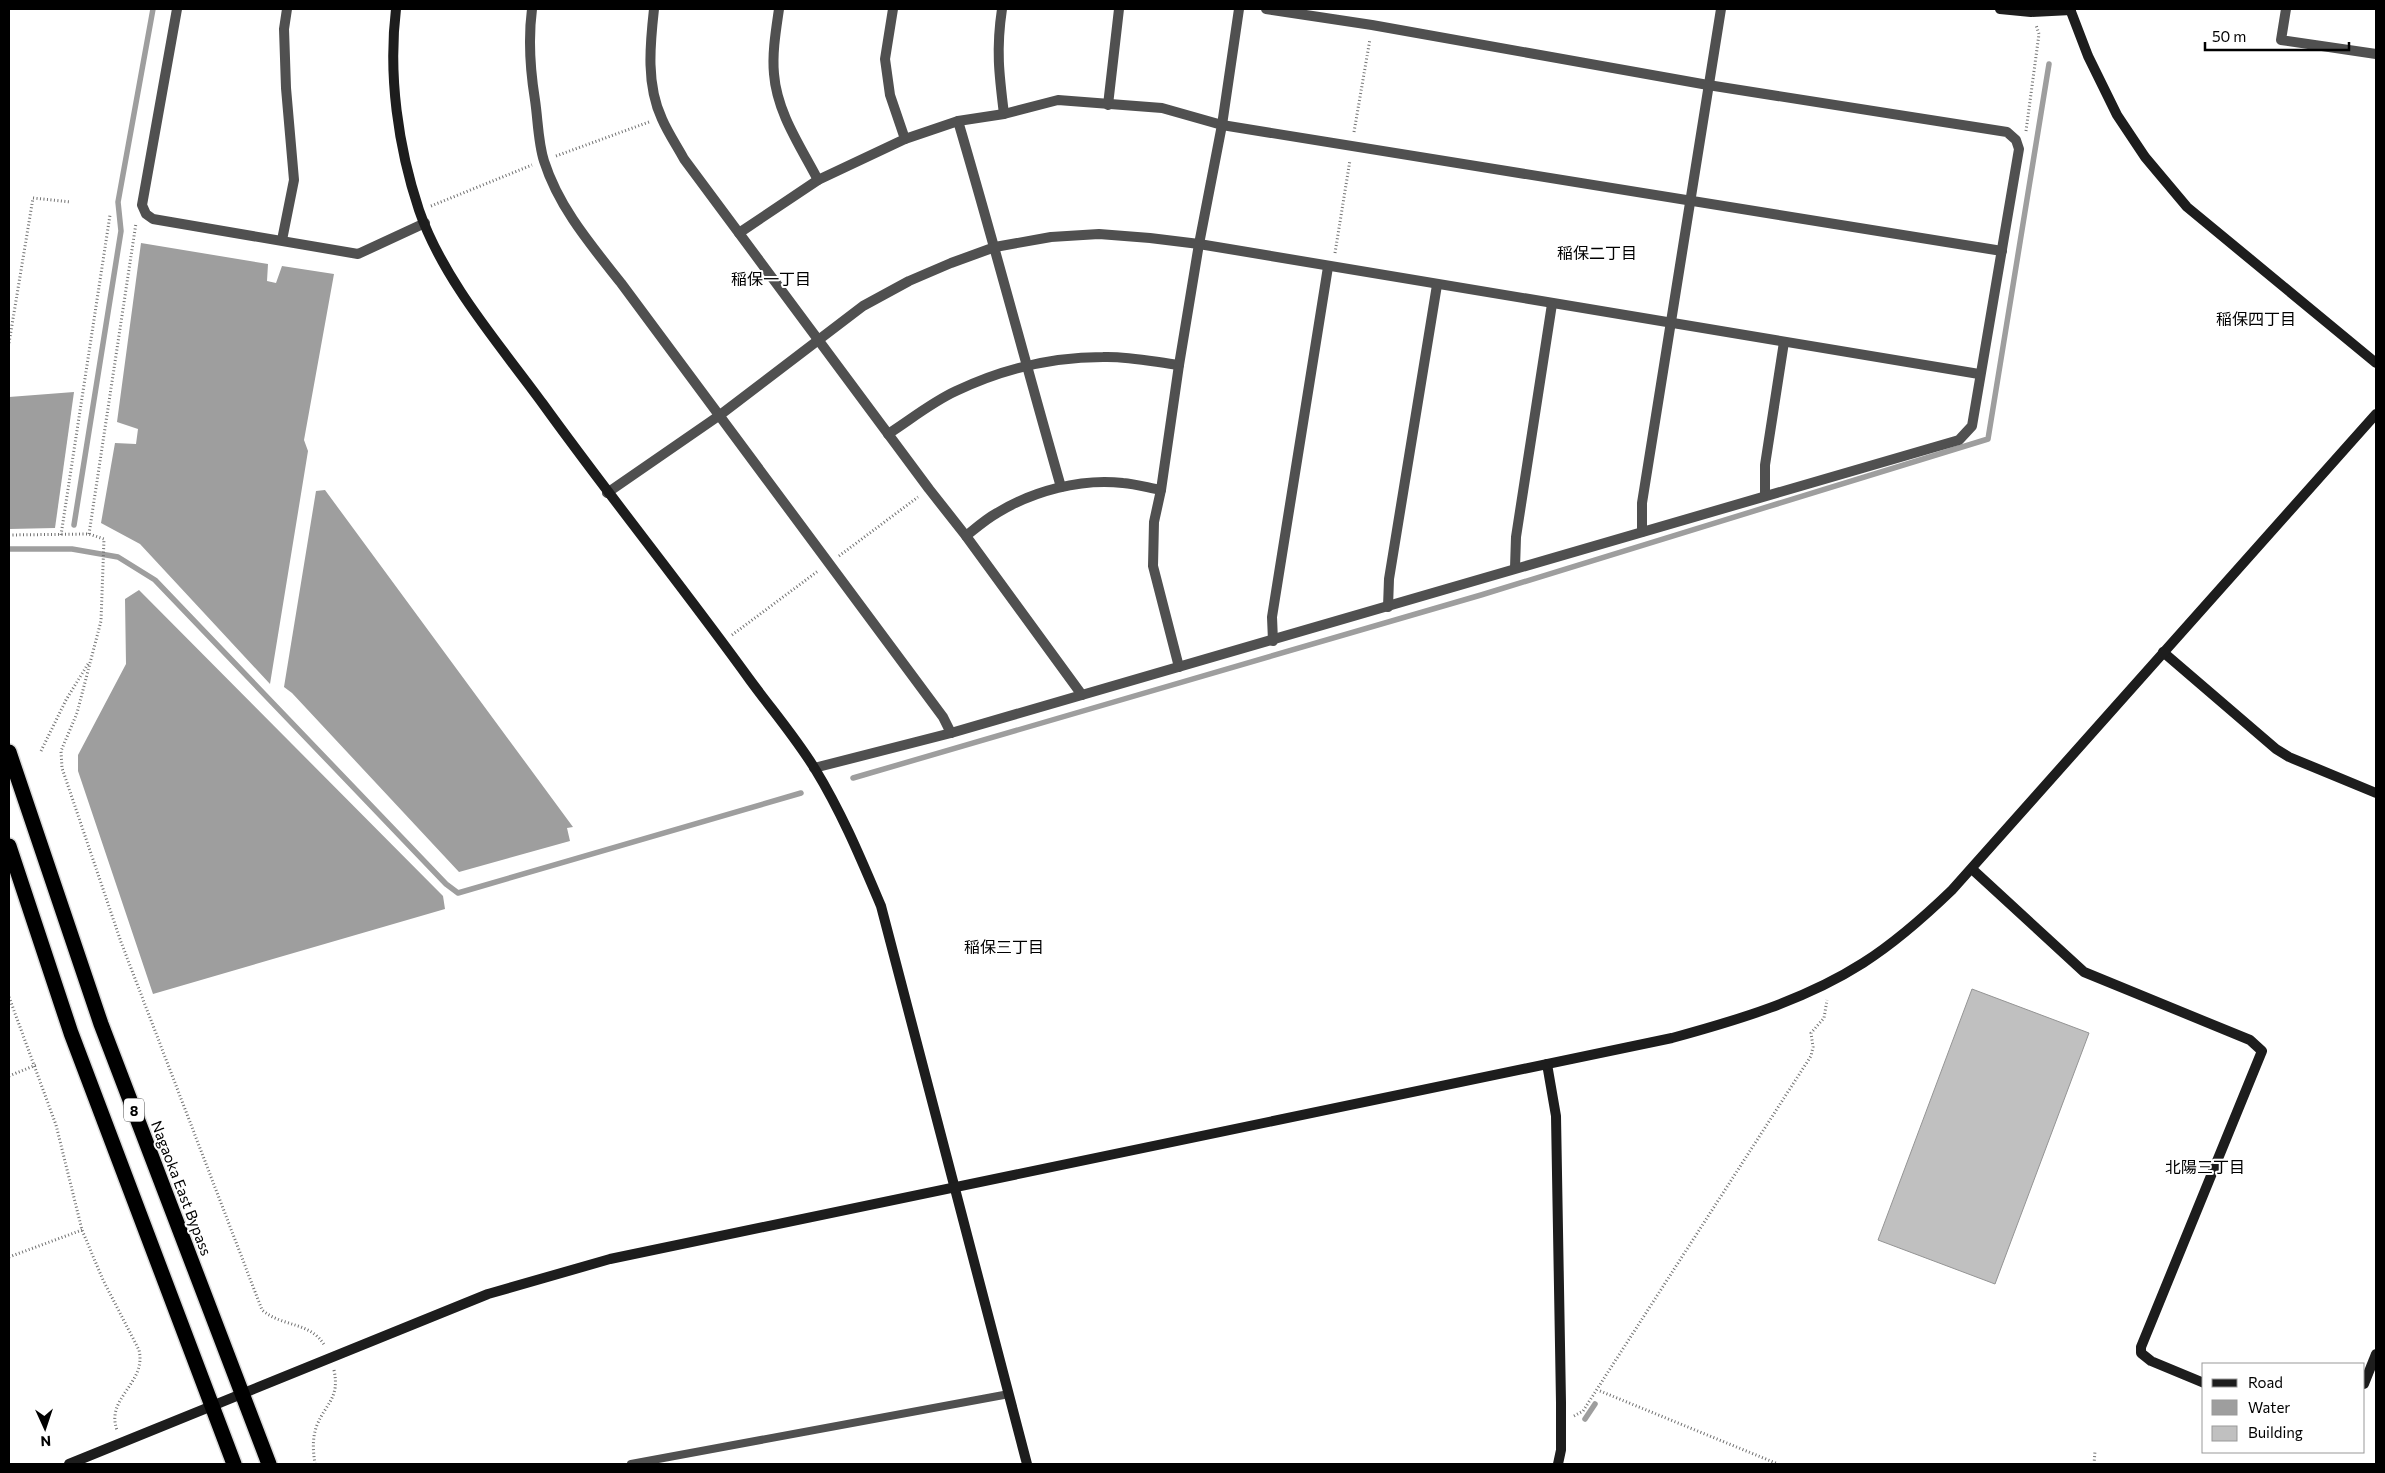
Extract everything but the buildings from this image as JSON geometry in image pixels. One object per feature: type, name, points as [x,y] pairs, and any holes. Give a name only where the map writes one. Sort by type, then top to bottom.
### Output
[{"type":"highway","name":"Nagaoka East Bypass","points":[[9,752],[101,1024],[269,1464]]},
{"type":"highway","name":"8","points":[[9,846],[71,1034],[234,1464]]},
{"type":"street","points":[[177,9],[142,204],[146,214],[152,219],[358,254],[424,223]]},
{"type":"street","points":[[282,240],[294,180],[286,88],[284,29],[287,9]]},
{"type":"street","points":[[396,9],[394,75],[405,159],[424,223],[458,287],[607,493],[723,642],[814,768],[850,832],[881,906],[905,1004],[956,1188],[1027,1464]]},
{"type":"street","points":[[532,9],[529,31],[532,78],[544,160],[560,199],[578,231],[621,283],[720,415],[943,716],[951,733]]},
{"type":"street","points":[[654,9],[650,71],[654,97],[661,118],[684,160],[966,536],[1082,695]]},
{"type":"street","points":[[779,9],[774,49],[774,74],[780,103],[787,121],[818,180]]},
{"type":"street","points":[[893,9],[885,59],[890,94],[905,139]]},
{"type":"street","points":[[1002,9],[997,42],[997,66],[1004,114]]},
{"type":"street","points":[[1108,105],[1119,9]]},
{"type":"street","points":[[1179,667],[1153,566],[1154,522],[1161,490],[1199,244],[1222,125],[1239,9]]},
{"type":"street","points":[[814,768],[951,733],[1273,641],[1765,495],[1959,440],[1972,426],[1979,374],[2019,149],[2016,140],[2006,132],[1708,85],[1372,25],[1266,9]]},
{"type":"street","points":[[1642,532],[1642,503],[1721,9]]},
{"type":"street","points":[[2000,9],[2031,12],[2070,9],[2088,56],[2117,115],[2145,157],[2187,207],[2376,363]]},
{"type":"street","points":[[2286,9],[2281,40],[2376,54]]},
{"type":"street","points":[[740,233],[818,180],[905,139],[958,121],[1004,114],[1058,100],[1162,108],[1222,125],[2002,251]]},
{"type":"street","points":[[958,121],[1061,487]]},
{"type":"street","points":[[607,493],[720,415],[863,306],[909,281],[995,247],[1051,237],[1099,234],[1199,244],[1979,374]]},
{"type":"street","points":[[1273,641],[1272,617],[1328,267]]},
{"type":"street","points":[[1388,607],[1389,580],[1437,285]]},
{"type":"street","points":[[1516,568],[1516,537],[1552,304]]},
{"type":"street","points":[[1765,495],[1765,465],[1784,342]]},
{"type":"street","points":[[888,434],[955,392],[988,378],[1026,366],[1062,358],[1105,356],[1179,365]]},
{"type":"street","points":[[69,1464],[331,1356],[488,1294],[610,1259],[1672,1038],[1709,1028],[1786,1002],[1862,964],[1918,922],[1972,868],[2376,414]]},
{"type":"street","points":[[966,536],[997,513],[1029,498],[1061,487],[1091,482],[1123,483],[1161,490]]},
{"type":"street","points":[[2163,652],[2276,749],[2289,757],[2376,793]]},
{"type":"street","points":[[1972,868],[2084,972],[2250,1040],[2262,1050],[2141,1347],[2141,1353],[2151,1361],[2202,1382]]},
{"type":"street","points":[[1547,1064],[1556,1116],[1561,1424],[1558,1464]]},
{"type":"street","points":[[2365,1382],[2376,1354]]},
{"type":"lane","points":[[631,1464],[1009,1394]]},
{"type":"path","points":[[2016,140],[2028,130],[2039,34],[2031,12]]},
{"type":"path","points":[[9,343],[33,198],[71,202]]},
{"type":"path","points":[[61,535],[110,214]]},
{"type":"path","points":[[89,534],[136,232],[136,219]]},
{"type":"path","points":[[9,535],[89,534],[104,539],[101,621],[77,713],[61,751],[62,768],[121,942],[262,1310],[274,1319],[306,1328],[319,1337],[331,1356],[336,1383],[334,1398],[317,1425],[313,1445],[315,1464]]},
{"type":"path","points":[[41,751],[66,700],[91,660]]},
{"type":"path","points":[[1561,1424],[1583,1411],[1811,1056],[1813,1047],[1810,1033],[1824,1018],[1827,1004],[1827,997],[1822,984]]},
{"type":"path","points":[[9,997],[36,1065],[56,1125],[82,1230],[103,1280],[139,1350],[140,1369],[119,1402],[115,1414],[114,1423],[121,1442]]},
{"type":"path","points":[[9,1076],[36,1065]]},
{"type":"path","points":[[9,1257],[82,1230]]},
{"type":"path","points":[[1600,1391],[1778,1464]]},
{"type":"path","points":[[2094,1464],[2095,1451]]},
{"type":"water","points":[[141,243],[268,264],[267,281],[276,283],[282,266],[334,274],[304,440],[308,451],[270,684],[140,544],[101,523],[115,443],[136,444],[138,429],[117,422]]},
{"type":"water","points":[[74,392],[55,528],[9,529],[9,397]]},
{"type":"water","points":[[325,490],[573,827],[567,828],[570,841],[459,872],[292,693],[284,687],[316,491]]},
{"type":"water","points":[[139,590],[443,896],[445,909],[153,994],[78,771],[78,755],[126,664],[125,599]]},
{"type":"waterway","points":[[74,525],[121,231],[118,202],[153,9]]},
{"type":"waterway","points":[[853,778],[1481,595],[1988,439],[2049,64]]},
{"type":"waterway","points":[[9,549],[72,549],[118,557],[155,580],[446,884],[458,893],[801,793]]},
{"type":"waterway","points":[[1585,1419],[1595,1404]]},
{"type":"district","name":"稲保二丁目","points":[[1597,252]]},
{"type":"district","name":"稲保一丁目","points":[[771,278]]},
{"type":"district","name":"稲保四丁目","points":[[2256,318]]},
{"type":"district","name":"稲保三丁目","points":[[1004,946]]},
{"type":"district","name":"北陽三丁目","points":[[2205,1166]]}]
